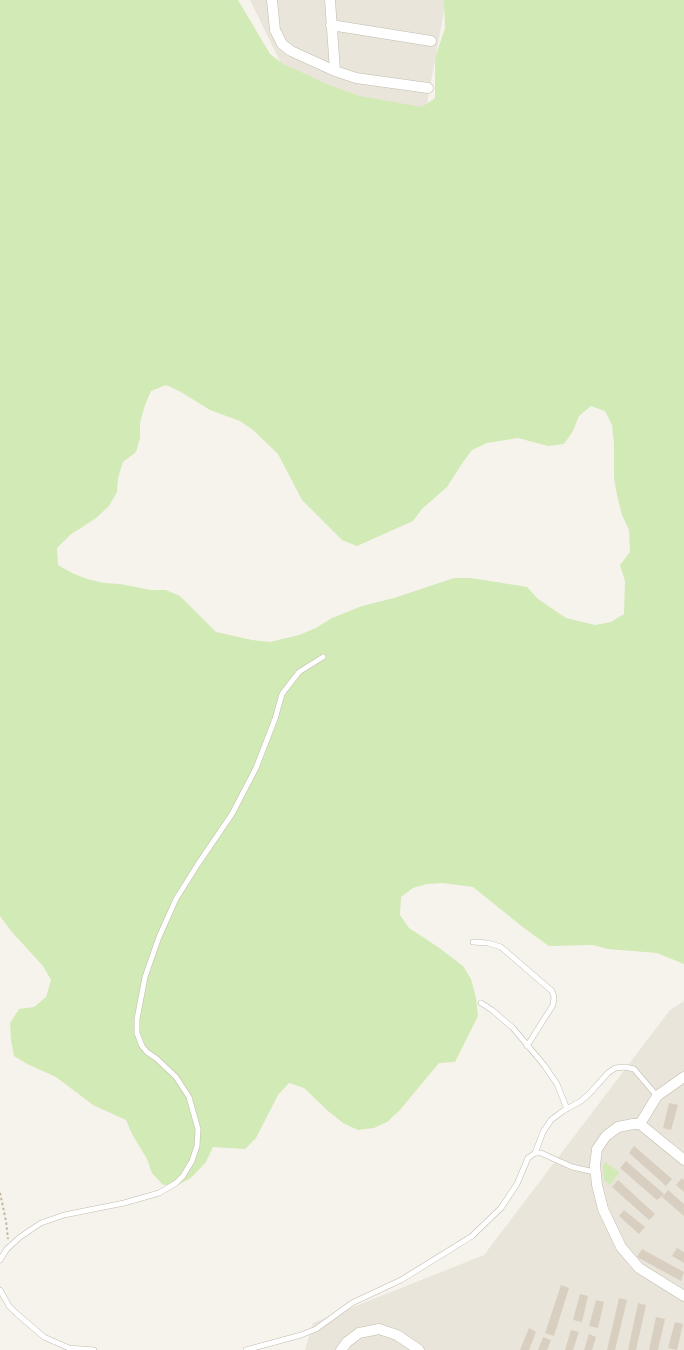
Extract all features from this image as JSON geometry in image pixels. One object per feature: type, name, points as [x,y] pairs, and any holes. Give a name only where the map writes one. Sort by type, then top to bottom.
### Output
[{"type":"street","points":[[272,0],[275,30],[282,44],[291,51],[334,71],[356,78],[428,88]]},
{"type":"street","points":[[330,0],[334,71]]},
{"type":"street","points":[[331,25],[431,41]]},
{"type":"street","points":[[640,1124],[658,1096],[684,1077]]},
{"type":"street","points":[[684,1160],[640,1124],[618,1127],[606,1136],[595,1157],[595,1172],[603,1210],[621,1247],[638,1268],[684,1296]]},
{"type":"street","points":[[341,1350],[347,1342],[359,1333],[379,1329],[397,1335],[418,1350]]},
{"type":"lane","points":[[0,1260],[8,1249],[30,1229],[52,1218],[124,1203],[160,1192],[176,1183],[183,1176],[192,1161],[198,1146],[198,1129],[189,1097],[171,1072],[142,1046],[137,1033],[137,1019],[145,977],[159,937],[176,899],[228,820],[249,783],[266,744],[279,703],[287,686],[306,666],[323,657]]},
{"type":"lane","points":[[472,942],[488,943],[501,947],[552,991],[554,997],[553,1005],[527,1046]]},
{"type":"lane","points":[[481,1003],[503,1019],[550,1073],[557,1084],[567,1109]]},
{"type":"lane","points":[[246,1350],[316,1329],[352,1302],[401,1280],[472,1236],[501,1208],[517,1184],[528,1158],[535,1153],[547,1126],[557,1115],[581,1101],[608,1073],[620,1067],[630,1068],[639,1072],[658,1096]]},
{"type":"lane","points":[[535,1153],[541,1153],[572,1167],[595,1172]]},
{"type":"lane","points":[[0,1290],[16,1313],[44,1337],[69,1348],[94,1350]]},
{"type":"path","points":[[0,1193],[6,1221],[8,1249]]},
{"type":"shaded area","points":[[250,0],[446,0],[421,136],[288,78]]},
{"type":"shaded area","points":[[684,1001],[684,1350],[305,1350],[313,1323],[484,1255],[670,1010]]},
{"type":"green space","points":[[0,0],[238,0],[270,54],[283,64],[329,85],[360,96],[422,107],[435,98],[435,58],[445,28],[444,0],[684,0],[684,964],[657,953],[608,949],[593,945],[549,946],[473,887],[443,883],[427,884],[413,888],[401,897],[400,915],[409,928],[463,966],[471,979],[476,998],[478,1016],[455,1062],[439,1063],[399,1111],[387,1122],[374,1128],[358,1130],[343,1123],[304,1088],[289,1083],[278,1095],[256,1138],[245,1149],[213,1147],[206,1162],[191,1178],[178,1185],[163,1185],[152,1173],[147,1159],[126,1120],[93,1105],[56,1077],[14,1056],[10,1023],[19,1009],[34,1007],[46,997],[51,980],[43,966],[0,916]],"holes":[[[166,385],[210,410],[240,421],[253,430],[278,454],[302,500],[342,540],[357,546],[413,521],[422,509],[447,487],[472,450],[487,443],[518,438],[548,446],[564,444],[573,431],[579,416],[591,406],[605,411],[612,425],[614,478],[617,495],[622,515],[629,530],[630,552],[620,565],[625,581],[624,614],[611,622],[595,625],[566,618],[538,599],[527,587],[471,578],[454,578],[394,598],[362,606],[332,618],[316,628],[299,635],[270,642],[216,632],[180,596],[166,590],[151,590],[104,583],[87,579],[58,565],[57,548],[70,535],[96,518],[109,506],[117,492],[118,478],[123,462],[136,452],[140,438],[140,423],[151,391]]]},
{"type":"green space","points":[[605,1162],[619,1172],[610,1185],[604,1180],[603,1167]]},
{"type":"building","points":[[669,1103],[678,1105],[671,1130],[663,1128]]},
{"type":"building","points":[[634,1146],[672,1179],[666,1186],[629,1153]]},
{"type":"building","points":[[626,1161],[664,1194],[657,1200],[620,1168]]},
{"type":"building","points":[[682,1178],[684,1180],[684,1192],[676,1185]]},
{"type":"building","points":[[618,1180],[655,1214],[649,1220],[612,1187]]},
{"type":"building","points":[[668,1190],[684,1204],[684,1216],[662,1197]]},
{"type":"building","points":[[624,1210],[645,1227],[639,1234],[619,1216]]},
{"type":"building","points":[[677,1248],[684,1252],[684,1263],[672,1256]]},
{"type":"building","points":[[642,1249],[684,1272],[681,1281],[637,1257]]},
{"type":"building","points":[[561,1285],[569,1288],[554,1336],[545,1333]]},
{"type":"building","points":[[580,1294],[588,1296],[582,1322],[573,1320]]},
{"type":"building","points":[[619,1298],[627,1300],[615,1350],[607,1350]]},
{"type":"building","points":[[596,1300],[604,1302],[598,1328],[589,1326]]},
{"type":"building","points":[[638,1303],[646,1305],[636,1350],[628,1350]]},
{"type":"building","points":[[656,1317],[665,1319],[658,1350],[649,1350]]},
{"type":"building","points":[[675,1322],[683,1324],[677,1350],[668,1348]]},
{"type":"building","points":[[529,1328],[536,1332],[529,1350],[520,1350]]},
{"type":"building","points":[[571,1330],[579,1332],[573,1350],[565,1350]]},
{"type":"building","points":[[589,1334],[596,1337],[592,1350],[584,1350]]},
{"type":"building","points":[[543,1337],[551,1340],[547,1350],[538,1350]]}]
